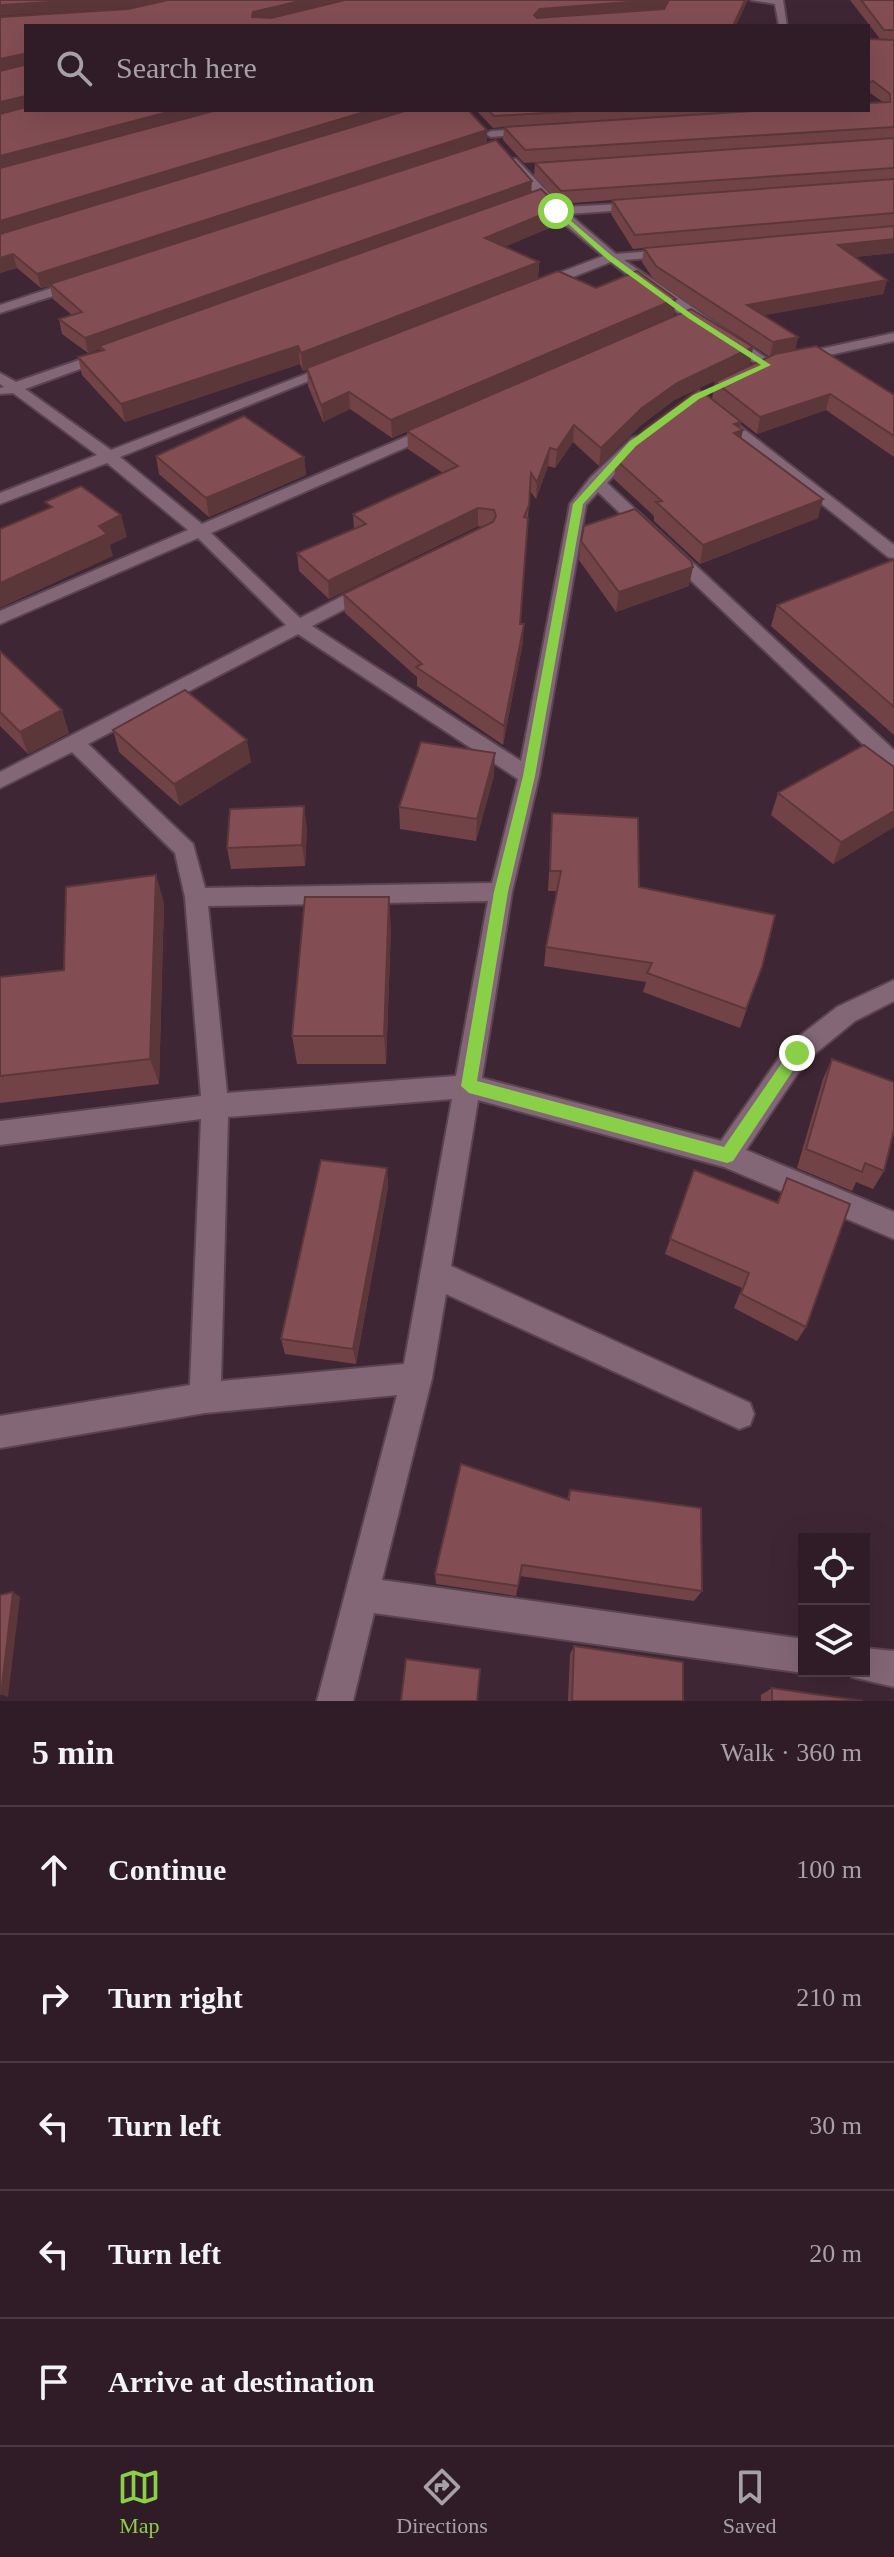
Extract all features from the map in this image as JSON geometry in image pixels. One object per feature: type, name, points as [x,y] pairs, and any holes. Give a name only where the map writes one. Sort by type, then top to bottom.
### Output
[{"type":"street","points":[[755,0],[779,1],[783,24]]},
{"type":"street","points":[[484,150],[499,145],[487,130],[539,130]]},
{"type":"street","points":[[506,153],[556,211],[683,320],[767,365]]},
{"type":"street","points":[[520,170],[536,169]]},
{"type":"street","points":[[530,203],[544,197]]},
{"type":"street","points":[[556,211],[648,204]]},
{"type":"street","points":[[522,293],[610,258],[689,250]]},
{"type":"street","points":[[0,309],[91,279]]},
{"type":"street","points":[[739,378],[767,365],[894,337]]},
{"type":"street","points":[[5,386],[117,350]]},
{"type":"street","points":[[0,499],[345,363]]},
{"type":"street","points":[[5,386],[110,457],[201,532],[297,625],[529,776]]},
{"type":"street","points":[[708,407],[886,537],[894,553]]},
{"type":"street","points":[[0,618],[446,424]]},
{"type":"street","points":[[335,1701],[417,1378],[501,892],[529,776],[578,504],[633,444],[658,425]]},
{"type":"street","points":[[596,481],[894,762]]},
{"type":"street","points":[[0,781],[391,579]]},
{"type":"street","points":[[74,742],[185,850],[196,897],[215,1106],[205,1398]]},
{"type":"street","points":[[196,897],[501,892]]},
{"type":"street","points":[[727,1155],[797,1053],[846,1014],[894,990]]},
{"type":"street","points":[[0,1133],[215,1106],[469,1086],[727,1155],[894,1226]]},
{"type":"street","points":[[435,1274],[739,1414]]},
{"type":"street","points":[[0,1432],[205,1398],[417,1378]]},
{"type":"street","points":[[360,1594],[798,1655]]},
{"type":"street","points":[[870,1666],[894,1669]]},
{"type":"building","points":[[0,0],[82,0],[0,5]]},
{"type":"building","points":[[168,0],[304,0],[253,12],[252,17],[271,18],[345,0],[654,0],[540,9],[534,15],[537,18],[664,9],[669,0],[745,0],[734,24],[24,24],[24,55],[0,59],[0,17],[128,9]]},
{"type":"building","points":[[861,0],[894,0],[894,30],[884,30]]},
{"type":"building","points":[[870,39],[894,40],[894,127],[525,150],[504,127],[735,112],[870,112],[870,103],[890,102],[890,94],[873,81],[870,82]]},
{"type":"building","points":[[24,65],[24,96],[0,102],[0,71]]},
{"type":"building","points":[[24,108],[24,112],[168,112],[0,156],[0,114]]},
{"type":"building","points":[[210,112],[364,112],[0,221],[0,168]]},
{"type":"building","points":[[401,112],[470,112],[487,130],[37,274],[13,254],[0,258],[0,234]]},
{"type":"building","points":[[490,112],[561,112],[494,116]]},
{"type":"building","points":[[894,138],[894,168],[561,191],[535,163]]},
{"type":"building","points":[[496,140],[532,181],[85,338],[59,319],[82,312],[50,284]]},
{"type":"building","points":[[894,179],[894,213],[635,235],[612,200]]},
{"type":"building","points":[[541,189],[560,207],[485,238],[539,262],[301,353],[298,346],[121,404],[78,357],[104,350],[99,346]]},
{"type":"building","points":[[894,226],[894,239],[838,245],[887,280],[747,305],[798,337],[773,342],[656,266],[644,248]]},
{"type":"building","points":[[558,271],[596,288],[637,271],[676,299],[391,420],[349,392],[321,405],[307,368]]},
{"type":"building","points":[[691,309],[753,347],[677,383],[642,408],[601,448],[574,425],[557,450],[550,448],[537,482],[531,473],[529,505],[524,517],[528,518],[520,624],[524,624],[504,726],[416,667],[422,664],[343,594],[493,522],[496,516],[494,510],[478,508],[328,581],[297,553],[366,524],[353,514],[458,466],[407,431]]},
{"type":"building","points":[[816,346],[894,395],[894,436],[830,394],[760,417],[715,382],[775,354]]},
{"type":"building","points":[[699,389],[741,422],[734,424],[743,430],[734,433],[823,499],[703,545],[656,502],[662,501],[616,460],[643,430]]},
{"type":"building","points":[[244,416],[304,457],[206,498],[156,456]]},
{"type":"building","points":[[81,486],[121,515],[99,526],[107,534],[0,583],[0,529],[52,507],[45,502]]},
{"type":"building","points":[[635,509],[691,561],[693,567],[619,592],[581,541],[584,526]]},
{"type":"building","points":[[894,561],[894,707],[777,605]]},
{"type":"building","points":[[0,651],[62,710],[20,732],[0,712]]},
{"type":"building","points":[[185,690],[247,740],[174,784],[113,730]]},
{"type":"building","points":[[421,742],[495,753],[477,819],[399,807]]},
{"type":"building","points":[[864,745],[894,767],[894,811],[841,842],[778,793]]},
{"type":"building","points":[[304,806],[302,845],[227,848],[230,809]]},
{"type":"building","points":[[552,813],[638,818],[639,887],[775,915],[762,967],[746,1009],[647,973],[652,963],[546,947],[561,871],[550,871]]},
{"type":"building","points":[[156,875],[150,1059],[0,1076],[0,977],[64,970],[66,887]]},
{"type":"building","points":[[305,897],[389,897],[384,1036],[292,1036]]},
{"type":"building","points":[[832,1059],[894,1082],[894,1130],[884,1171],[865,1163],[862,1172],[806,1149]]},
{"type":"building","points":[[321,1160],[387,1168],[353,1349],[281,1339]]},
{"type":"building","points":[[694,1170],[778,1203],[787,1178],[850,1204],[806,1327],[741,1294],[749,1273],[670,1239]]},
{"type":"building","points":[[461,1464],[569,1500],[570,1490],[701,1508],[702,1591],[522,1565],[518,1586],[435,1574]]},
{"type":"building","points":[[13,1592],[1,1694],[0,1694],[0,1595]]},
{"type":"building","points":[[574,1646],[683,1662],[683,1701],[572,1701]]},
{"type":"building","points":[[406,1659],[480,1669],[477,1701],[401,1701]]},
{"type":"building","points":[[772,1688],[863,1701],[772,1701]]},
{"type":"route","points":[[556,211],[610,258],[767,365],[696,397],[633,444],[578,504],[529,776],[501,892],[469,1086],[727,1155],[797,1053]]}]
